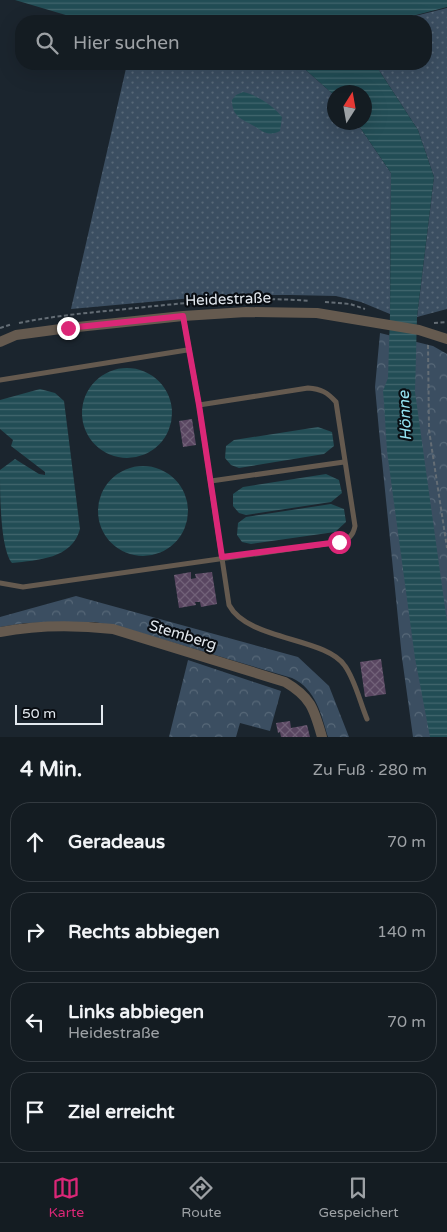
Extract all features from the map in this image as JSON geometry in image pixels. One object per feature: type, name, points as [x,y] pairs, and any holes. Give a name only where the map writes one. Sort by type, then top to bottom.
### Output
[{"type":"street","name":"Heidestraße","points":[[0,342],[16,335],[183,316],[246,312],[318,313],[424,331],[447,339]]},
{"type":"street","name":"Stemberg","points":[[0,632],[25,627],[85,626],[113,630],[285,682],[301,691],[314,708],[322,737]]},
{"type":"lane","points":[[183,316],[199,405],[229,605],[239,619],[288,640],[324,650],[338,658],[346,666],[367,719]]},
{"type":"lane","points":[[0,380],[188,350]]},
{"type":"lane","points":[[0,583],[23,586],[347,540],[354,534],[355,526],[336,402],[329,393],[319,389],[308,388],[199,405]]},
{"type":"lane","points":[[211,481],[344,462]]},
{"type":"path","points":[[424,331],[430,430],[447,548]]},
{"type":"green space","points":[[447,8],[447,309],[417,317],[434,177],[418,130],[379,70],[432,70],[432,15],[419,15]]},
{"type":"green space","points":[[126,70],[306,70],[327,89],[327,130],[362,130],[391,173],[390,314],[361,302],[336,296],[226,295],[71,309]]},
{"type":"green space","points":[[380,333],[433,346],[447,354],[447,737],[413,737],[402,658],[375,387]]},
{"type":"green space","points":[[76,596],[298,657],[329,686],[349,737],[328,737],[320,711],[312,695],[292,678],[124,628],[95,622],[25,623],[0,627],[0,617]]},
{"type":"green space","points":[[188,660],[281,691],[270,731],[240,723],[236,737],[169,737]]},
{"type":"water","points":[[15,0],[447,0],[447,7],[416,15],[66,15]]},
{"type":"water","name":"Hönne","points":[[306,70],[379,70],[418,130],[434,177],[417,317],[415,392],[447,622],[447,737],[430,737],[415,658],[387,451],[383,391],[388,378],[391,173],[362,130],[372,130],[372,85],[327,85],[327,89]]},
{"type":"water","points":[[243,92],[259,98],[279,113],[282,117],[280,131],[272,134],[266,133],[238,117],[232,106],[232,100],[236,95]]},
{"type":"water","points":[[127,368],[144,372],[159,381],[168,396],[172,413],[168,430],[159,445],[144,454],[127,458],[110,454],[95,445],[86,430],[82,413],[86,396],[95,381],[110,372]]},
{"type":"water","points":[[40,389],[55,393],[64,401],[80,529],[70,547],[62,552],[43,559],[12,563],[8,556],[3,533],[0,470],[15,459],[39,474],[45,475],[45,472],[11,446],[13,440],[0,429],[0,400]]},
{"type":"water","points":[[318,427],[332,432],[334,446],[324,454],[239,468],[231,465],[225,458],[226,446],[234,440]]},
{"type":"water","points":[[143,466],[160,469],[175,479],[185,494],[188,511],[185,528],[175,543],[160,553],[143,556],[126,553],[111,543],[101,528],[98,511],[101,494],[111,479],[126,469]]},
{"type":"water","points":[[326,474],[339,480],[342,493],[331,502],[246,515],[239,513],[233,506],[233,494],[243,487]]},
{"type":"water","points":[[331,504],[344,509],[346,522],[335,532],[251,544],[242,542],[237,535],[238,523],[246,517]]},
{"type":"building","points":[[192,419],[196,445],[183,447],[179,421]]},
{"type":"building","points":[[191,572],[191,579],[196,578],[195,574],[212,572],[217,604],[201,607],[200,602],[195,602],[196,605],[179,608],[174,575]]},
{"type":"building","points":[[381,659],[386,694],[365,697],[360,662]]},
{"type":"building","points":[[290,721],[291,728],[307,725],[310,737],[281,737],[276,723]]},
{"type":"route","points":[[68,328],[183,316],[199,405],[222,557],[339,542]]}]
